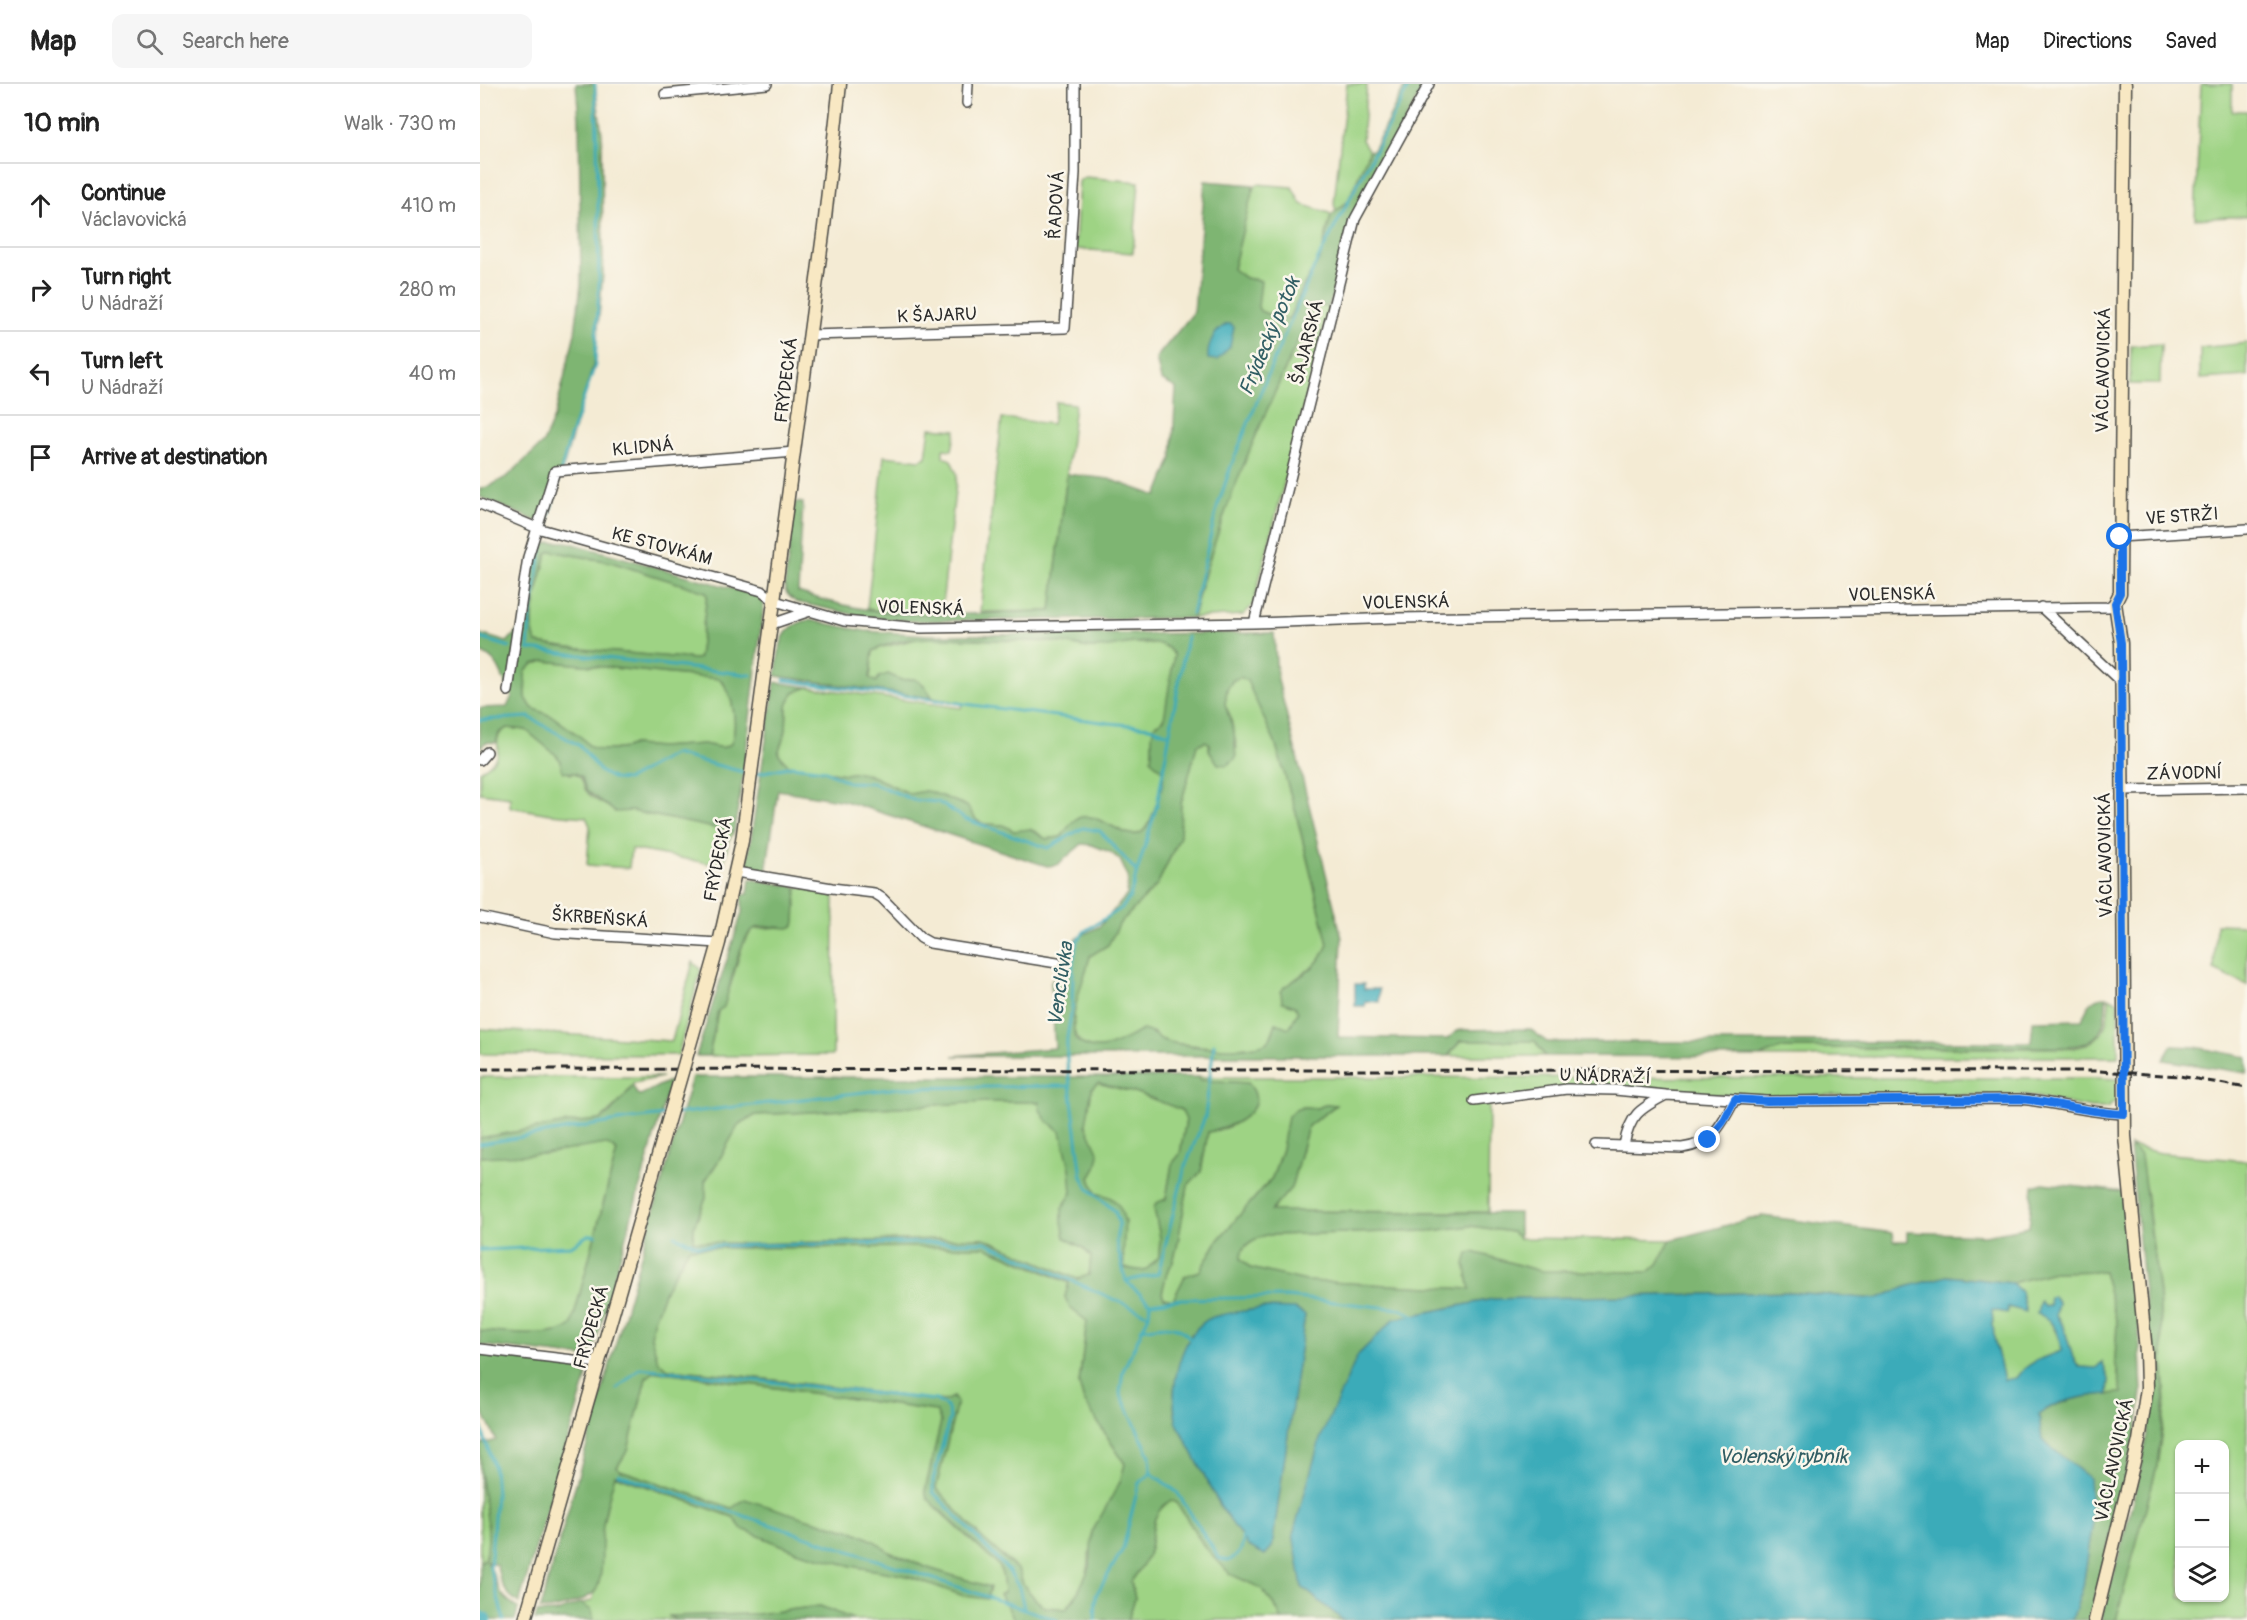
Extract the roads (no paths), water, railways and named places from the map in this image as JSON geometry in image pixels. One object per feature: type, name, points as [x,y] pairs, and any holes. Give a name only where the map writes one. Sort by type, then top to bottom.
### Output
[{"type":"main road","name":"FRÝDECKÁ","points":[[525,1620],[693,1034],[736,872],[795,452],[840,84]]},
{"type":"main road","name":"VÁCLAVOVICKÁ","points":[[2095,1620],[2139,1440],[2147,1388],[2146,1352],[2124,1114],[2121,643],[2115,603],[2120,593],[2125,84]]},
{"type":"street","points":[[665,94],[767,84]]},
{"type":"street","points":[[967,103],[968,84]]},
{"type":"street","name":"ŘADOVÁ","points":[[1065,328],[1075,173],[1075,84]]},
{"type":"street","name":"ŠAJARSKÁ","points":[[1254,623],[1355,219],[1430,84]]},
{"type":"street","name":"K ŠAJARU","points":[[810,335],[1065,328]]},
{"type":"street","name":"KLIDNÁ","points":[[537,528],[555,471],[795,452]]},
{"type":"street","name":"KE STOVKÁM","points":[[480,504],[537,528],[762,591],[775,601]]},
{"type":"street","points":[[508,691],[528,557],[537,528]]},
{"type":"street","name":"VE STRŽI","points":[[2120,537],[2247,529]]},
{"type":"street","name":"VOLENSKÁ","points":[[775,601],[844,621],[921,628],[2108,607],[2115,603]]},
{"type":"street","points":[[2041,607],[2121,682]]},
{"type":"street","points":[[772,624],[810,611]]},
{"type":"street","name":"ZÁVODNÍ","points":[[2122,790],[2247,788]]},
{"type":"street","points":[[736,872],[874,893],[882,898],[921,938],[930,943],[1057,963]]},
{"type":"street","name":"ŠKRBEŇSKÁ","points":[[480,917],[555,933],[718,944]]},
{"type":"street","name":"U NÁDRAŽÍ","points":[[1474,1101],[1567,1089],[1615,1090],[1767,1101],[2019,1099],[2050,1102],[2101,1113],[2124,1114]]},
{"type":"street","points":[[1624,1145],[1630,1122],[1650,1104],[1666,1095]]},
{"type":"street","points":[[1596,1145],[1682,1148],[1696,1146],[1708,1140],[1723,1122],[1735,1099]]},
{"type":"street","points":[[480,1349],[599,1363]]},
{"type":"water","points":[[1227,324],[1234,327],[1230,347],[1217,360],[1208,359],[1212,339],[1218,330]]},
{"type":"water","points":[[1355,984],[1364,984],[1364,989],[1379,989],[1379,1002],[1365,1001],[1365,1006],[1355,1006]]},
{"type":"water","name":"Volenský rybník","points":[[1947,1276],[2012,1283],[2021,1292],[2026,1312],[2008,1307],[2007,1313],[1992,1310],[1994,1338],[2004,1380],[2016,1378],[2030,1364],[2061,1351],[2055,1328],[2047,1319],[2037,1314],[2040,1301],[2045,1307],[2050,1306],[2049,1297],[2053,1296],[2058,1302],[2056,1316],[2064,1327],[2073,1358],[2079,1367],[2096,1368],[2102,1362],[2109,1379],[2108,1394],[2054,1405],[2039,1414],[2042,1440],[2089,1478],[2092,1528],[2083,1587],[2072,1620],[1343,1620],[1302,1587],[1293,1534],[1320,1439],[1358,1355],[1394,1319],[1493,1299],[1791,1292],[1876,1299],[1906,1287]]},
{"type":"water","points":[[1263,1308],[1295,1309],[1305,1315],[1272,1547],[1265,1555],[1248,1546],[1222,1509],[1177,1423],[1174,1396],[1175,1380],[1184,1348],[1201,1324],[1219,1315]]},
{"type":"waterway","points":[[595,84],[599,284],[595,365],[569,441],[544,535],[530,617],[528,649],[751,675]]},
{"type":"waterway","name":"Frýdecký potok","points":[[1192,614],[1217,508],[1231,466],[1275,357],[1317,261],[1410,84]]},
{"type":"waterway","name":"Frýdecký potok","points":[[1137,872],[1157,805],[1187,637]]},
{"type":"waterway","points":[[480,638],[510,647]]},
{"type":"waterway","points":[[784,680],[1150,727],[1169,734]]},
{"type":"waterway","name":"Venclůvka","points":[[480,720],[529,717],[580,746],[601,772],[614,779],[627,780],[674,754],[747,773]]},
{"type":"waterway","name":"Venclůvka","points":[[754,774],[793,766],[824,770],[848,782],[873,783],[913,800],[938,802],[965,819],[1048,848],[1083,828],[1100,831],[1137,872],[1130,897],[1122,908],[1085,931],[1077,941],[1073,962],[1072,1008],[1067,1038],[1067,1062],[1082,1177],[1089,1189],[1115,1211],[1119,1223],[1116,1241],[1126,1281],[1150,1303],[1149,1315],[1123,1371],[1120,1393],[1150,1456],[1151,1473],[1139,1483],[1123,1549],[1096,1595],[1095,1620]]},
{"type":"waterway","points":[[1126,1281],[1158,1274],[1185,1167],[1205,1117],[1214,1044]]},
{"type":"waterway","points":[[674,1114],[899,1088],[1068,1086]]},
{"type":"waterway","points":[[480,1144],[665,1115]]},
{"type":"waterway","points":[[480,1250],[571,1246],[588,1235],[596,1235]]},
{"type":"waterway","points":[[675,1236],[699,1246],[985,1242],[1149,1315]]},
{"type":"waterway","points":[[1150,1303],[1182,1299],[1287,1297],[1400,1309],[1416,1316]]},
{"type":"waterway","points":[[1141,1329],[1175,1327],[1191,1340]]},
{"type":"waterway","points":[[617,1389],[640,1368],[936,1400],[947,1407],[950,1417],[933,1480],[933,1492],[1008,1570],[1019,1587],[1024,1608]]},
{"type":"waterway","points":[[480,1423],[494,1468],[496,1494],[490,1568],[504,1620]]},
{"type":"waterway","points":[[1151,1473],[1177,1492],[1219,1558],[1228,1561],[1238,1554],[1242,1545],[1242,1537]]},
{"type":"waterway","points":[[618,1474],[1057,1620]]},
{"type":"railway","points":[[480,1069],[2098,1071],[2180,1076],[2247,1088]]}]
